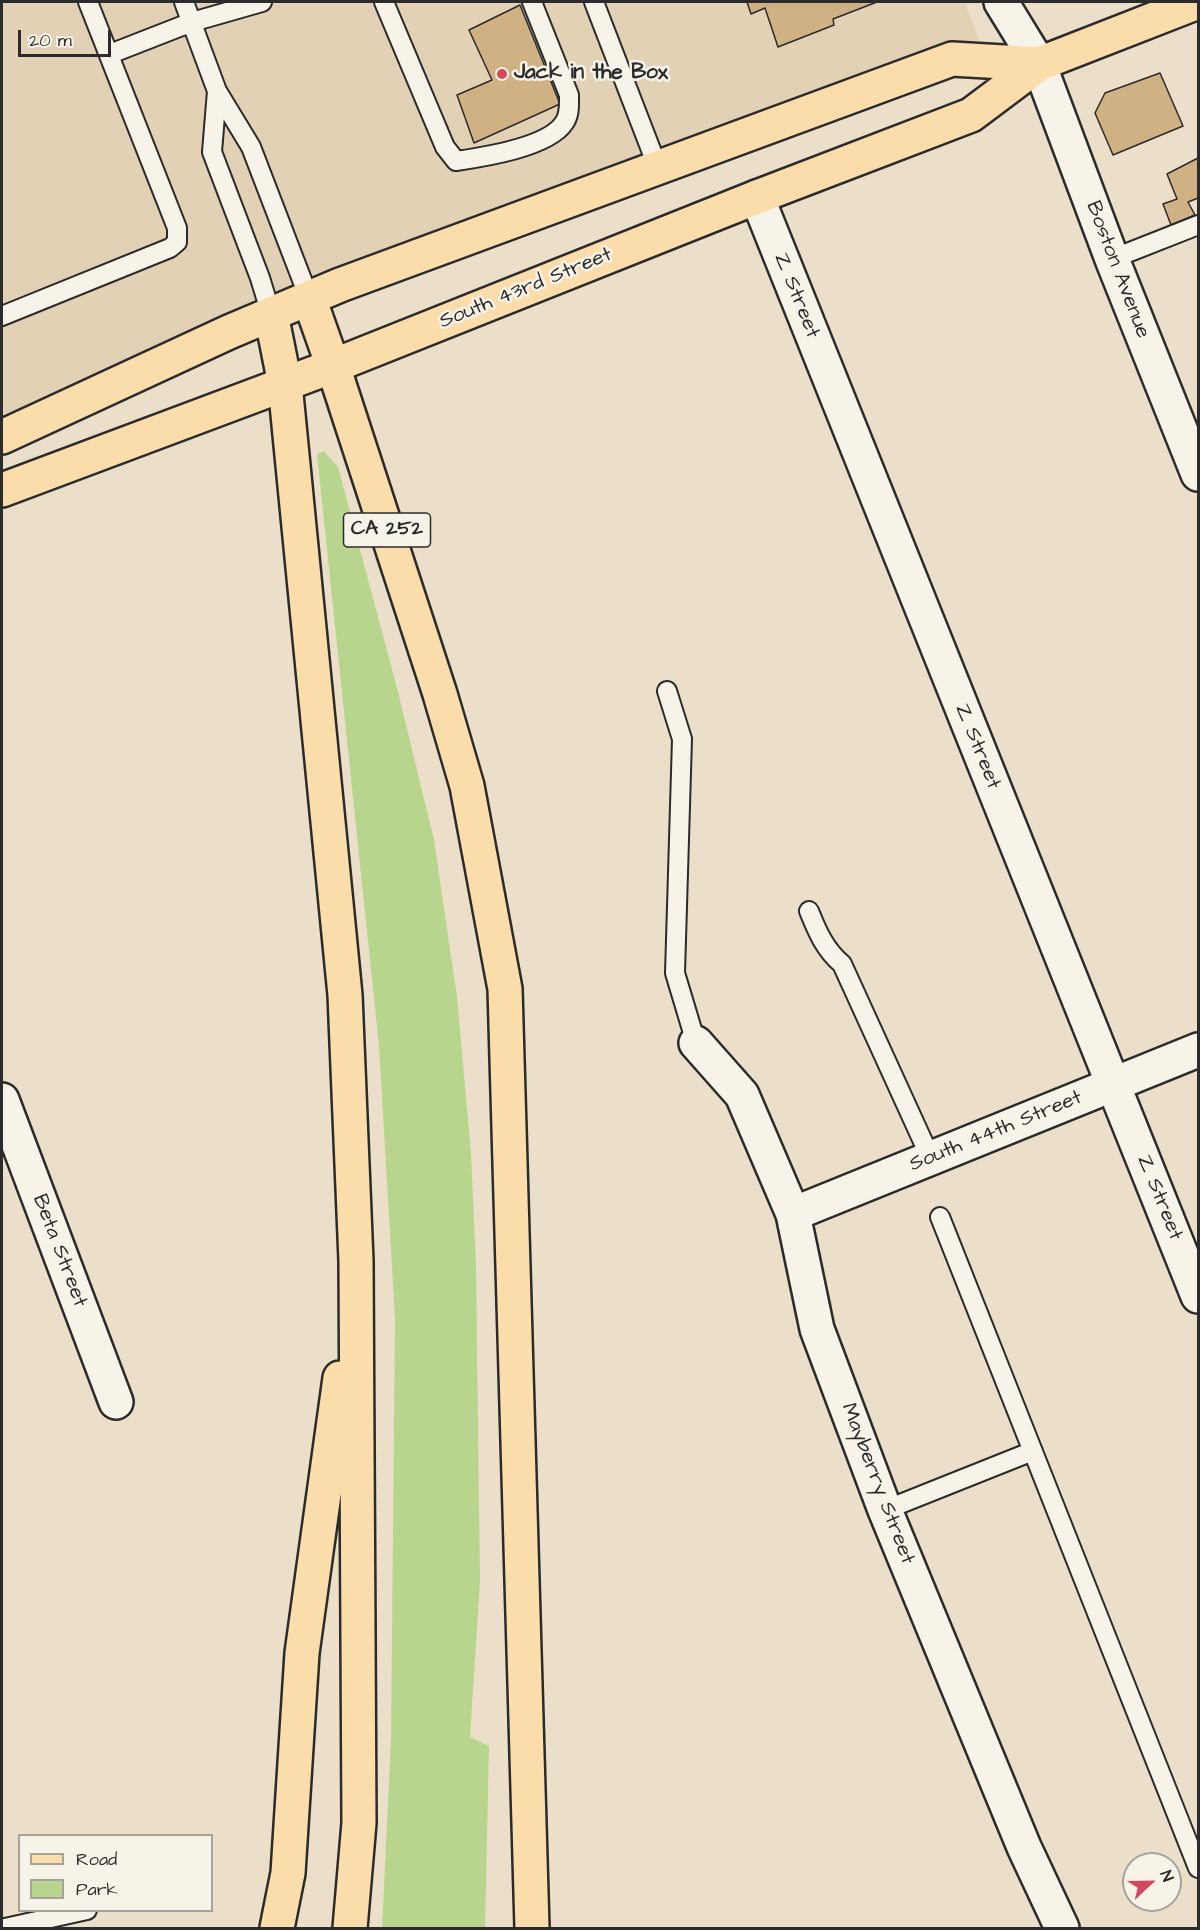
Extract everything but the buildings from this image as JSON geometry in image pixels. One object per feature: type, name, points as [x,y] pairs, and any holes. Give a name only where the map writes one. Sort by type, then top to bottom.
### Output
[{"type":"main road","name":"South 43rd Street","points":[[2,490],[333,366],[757,197],[971,115],[1038,64],[1198,2]]},
{"type":"main road","name":"South 43rd Street","points":[[2,437],[309,298],[952,59],[1038,64]]},
{"type":"main road","points":[[309,298],[333,366]]},
{"type":"main road","points":[[271,314],[285,384],[345,995],[356,1261],[359,1823],[350,1929]]},
{"type":"main road","name":"CA 252","points":[[333,366],[440,694],[467,786],[505,988],[532,1929]]},
{"type":"main road","points":[[277,1929],[288,1873],[302,1653],[356,1261]]},
{"type":"street","name":"Boston Avenue","points":[[1001,2],[1038,64],[1112,259],[1198,474]]},
{"type":"street","name":"Z Street","points":[[757,197],[1198,1296]]},
{"type":"street","name":"Mayberry Street","points":[[696,1043],[742,1095],[793,1214],[817,1329],[885,1510],[1024,1847],[1062,1929]]},
{"type":"street","name":"South 44th Street","points":[[793,1214],[1198,1050]]},
{"type":"street","name":"Beta Street","points":[[2,1100],[116,1402]]},
{"type":"lane","points":[[2,316],[170,248],[177,242],[177,228],[88,2]]},
{"type":"lane","points":[[184,2],[217,91],[251,147],[309,298]]},
{"type":"lane","points":[[110,54],[192,22],[262,2]]},
{"type":"lane","points":[[384,2],[445,147],[456,161],[495,156],[531,144],[564,123],[569,109],[568,96],[532,2]]},
{"type":"lane","points":[[594,2],[658,168]]},
{"type":"lane","points":[[217,91],[212,152],[260,278],[271,314]]},
{"type":"lane","points":[[1112,259],[1198,225]]},
{"type":"lane","points":[[667,691],[681,739],[675,973],[696,1043]]},
{"type":"lane","points":[[809,911],[818,934],[842,964],[931,1159]]},
{"type":"lane","points":[[940,1217],[1198,1868]]},
{"type":"lane","points":[[885,1510],[1033,1451]]},
{"type":"lane","points":[[4,1929],[82,1912]]},
{"type":"shaded area","points":[[2,2],[965,2],[979,40],[2,433]]},
{"type":"green space","points":[[324,451],[338,467],[397,688],[434,840],[457,997],[471,1153],[476,1265],[480,1581],[470,1737],[489,1746],[485,1928],[382,1928],[391,1741],[395,1318],[379,1046],[317,454]]},
{"type":"place","name":"Jack in the Box","points":[[502,74]]}]
